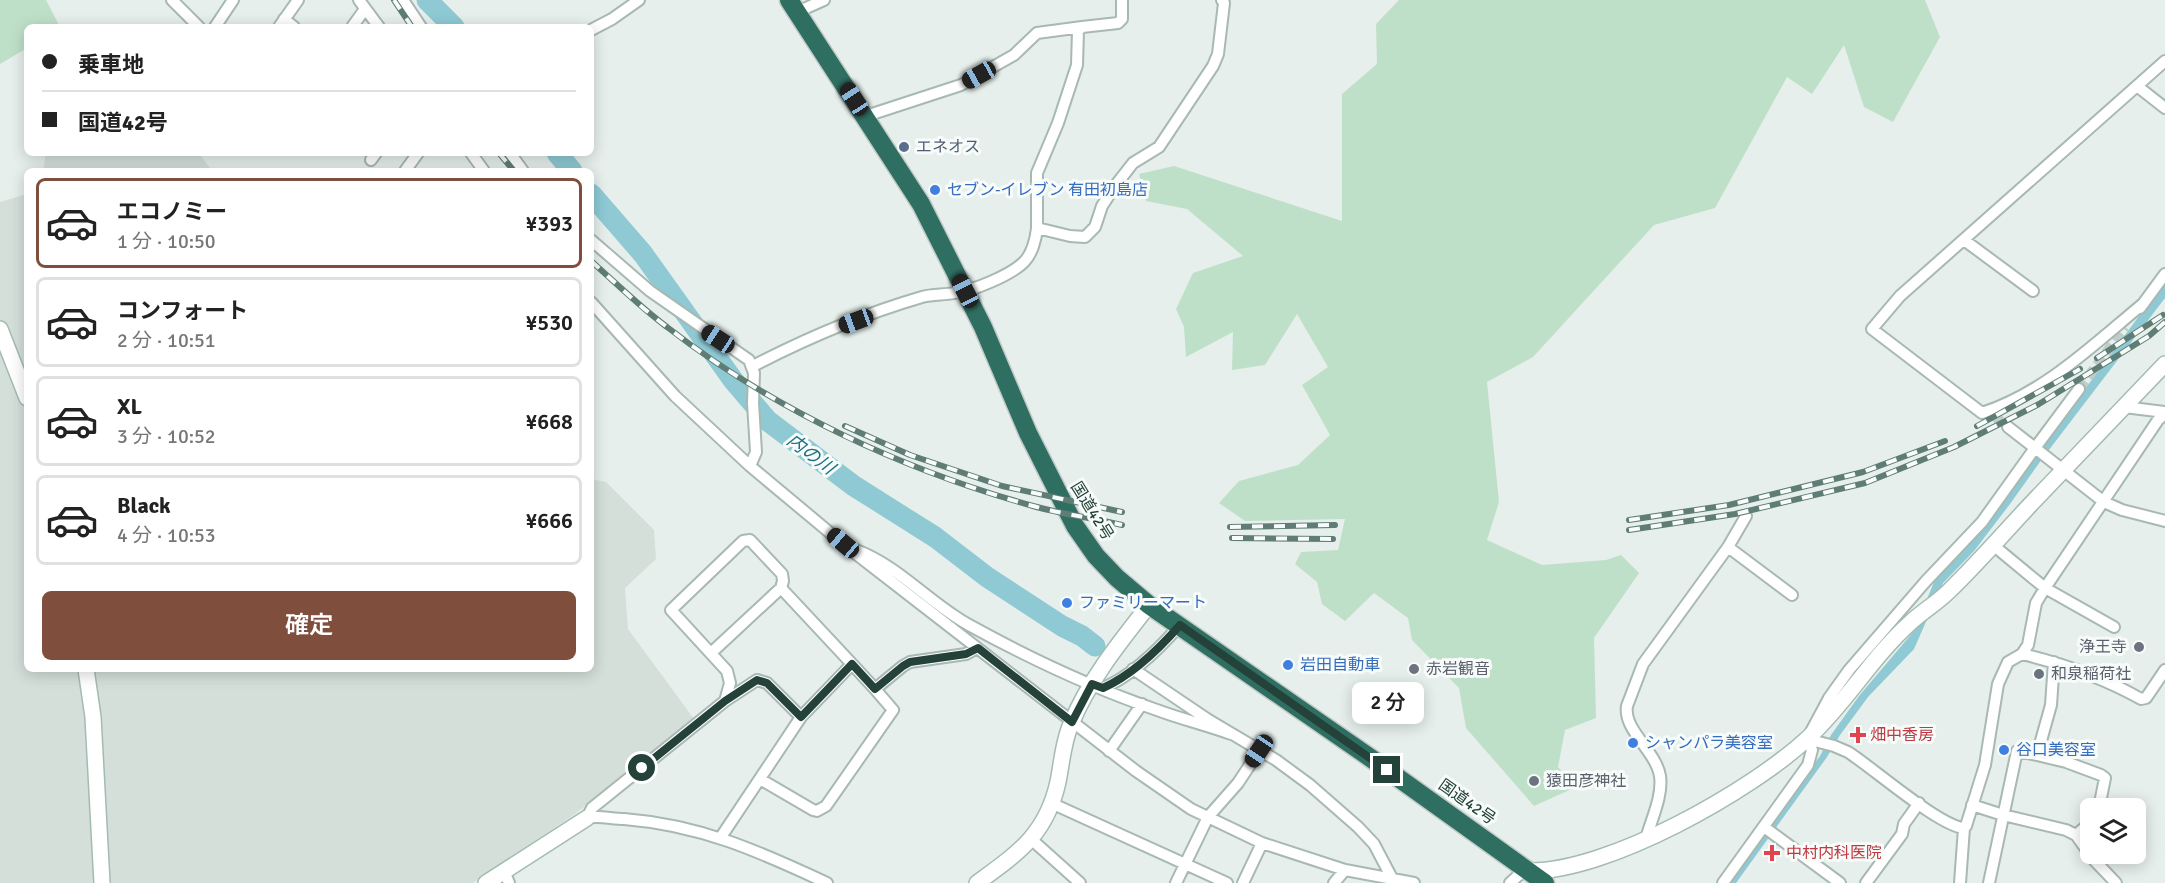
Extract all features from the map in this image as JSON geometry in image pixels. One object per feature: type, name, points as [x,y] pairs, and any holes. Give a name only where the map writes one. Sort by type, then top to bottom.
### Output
[{"type":"highway","name":"国道42号","points":[[793,6],[921,204],[983,327],[1041,461],[1075,526],[1096,555],[1117,578],[1149,605],[1545,883]]},
{"type":"street","points":[[172,0],[196,24]]},
{"type":"street","points":[[216,24],[233,0]]},
{"type":"street","points":[[281,23],[298,0]]},
{"type":"street","points":[[403,0],[419,24]]},
{"type":"street","points":[[594,28],[639,0]]},
{"type":"street","points":[[793,6],[824,0]]},
{"type":"street","points":[[866,116],[961,85],[1014,56],[1037,33],[1118,23],[1122,19],[1122,0]]},
{"type":"street","points":[[1037,228],[1070,236],[1085,237],[1092,232],[1102,206],[1115,186],[1133,163],[1159,147],[1213,66],[1218,54],[1224,3],[1222,0]]},
{"type":"street","points":[[353,24],[362,4]]},
{"type":"street","points":[[362,4],[377,24]]},
{"type":"street","points":[[753,366],[801,341],[925,296],[965,291],[1008,273],[1026,261],[1036,240],[1037,173],[1058,123],[1077,65],[1078,31],[1082,27]]},
{"type":"street","points":[[2144,303],[2069,366],[1990,413],[1982,413],[1872,329],[1900,296],[2165,61]]},
{"type":"street","points":[[2137,86],[2165,108]]},
{"type":"street","points":[[1964,240],[2033,291]]},
{"type":"street","points":[[594,243],[650,291],[749,360],[753,366],[756,452],[750,466]]},
{"type":"street","points":[[2125,327],[2165,274]]},
{"type":"street","points":[[594,305],[675,396],[750,466],[847,547],[1109,751],[1173,798],[1262,843],[1345,870],[1414,883]]},
{"type":"street","points":[[0,329],[24,390]]},
{"type":"street","points":[[1510,883],[1517,875],[1529,871],[1555,870],[1572,866],[1646,839],[1723,799],[1767,771],[1807,739],[1834,712],[1902,631],[1948,593],[2165,364]]},
{"type":"street","points":[[1807,739],[1829,698],[1849,670],[1926,581],[1982,522],[2079,389]]},
{"type":"street","points":[[2124,407],[2165,413]]},
{"type":"street","points":[[1960,883],[1964,828],[1985,765],[1992,711],[2002,674],[2011,659],[2022,654],[2028,645],[2036,603],[2044,588],[2165,413]]},
{"type":"street","points":[[2008,427],[2104,502],[2122,510],[2165,521]]},
{"type":"street","points":[[1646,839],[1658,798],[1660,776],[1651,755],[1629,724],[1627,706],[1643,664],[1728,547],[1746,516]]},
{"type":"street","points":[[711,653],[781,588],[782,574],[750,540],[743,541],[671,610],[727,671],[730,677],[725,701]]},
{"type":"street","points":[[1994,545],[2044,588],[2114,627]]},
{"type":"street","points":[[847,547],[879,560],[954,617],[1016,650],[1142,704],[1231,734]]},
{"type":"street","points":[[1728,547],[1792,595]]},
{"type":"street","points":[[760,779],[813,810],[826,806],[893,710],[781,588]]},
{"type":"street","points":[[977,883],[1031,839],[1042,823],[1057,783],[1065,741],[1072,722],[1097,686],[1115,649],[1149,605]]},
{"type":"street","points":[[1097,686],[1133,669],[1167,640],[1180,625]]},
{"type":"street","points":[[875,689],[910,662],[966,654],[978,648]]},
{"type":"street","points":[[2022,654],[2098,677],[2141,699],[2146,698],[2165,670]]},
{"type":"street","points":[[2037,755],[2051,705],[2054,662]]},
{"type":"street","points":[[721,837],[801,717],[852,664]]},
{"type":"street","points":[[1133,669],[1310,784],[1358,827],[1377,849],[1394,881]]},
{"type":"street","points":[[86,672],[94,740],[102,883]]},
{"type":"street","points":[[486,883],[506,877],[587,818],[592,808],[752,682],[761,680],[767,683],[801,717]]},
{"type":"street","points":[[1109,751],[1142,704]]},
{"type":"street","points":[[1807,739],[1848,752],[1919,803],[1953,825],[1964,828]]},
{"type":"street","points":[[1723,883],[1808,765],[1812,750],[1807,739]]},
{"type":"street","points":[[1176,883],[1208,817],[1238,783],[1259,751]]},
{"type":"street","points":[[1989,883],[2017,751],[2066,762],[2101,775],[2105,778],[2101,798]]},
{"type":"street","points":[[1051,803],[1227,883]]},
{"type":"street","points":[[1866,883],[1902,834],[1904,824],[1919,803]]},
{"type":"street","points":[[1972,805],[2066,830],[2076,835],[2094,860],[2116,883]]},
{"type":"street","points":[[587,818],[664,824],[721,837],[827,883]]},
{"type":"street","points":[[1764,827],[1840,883]]},
{"type":"street","points":[[2076,835],[2080,832]]},
{"type":"street","points":[[1031,839],[1080,883]]},
{"type":"street","points":[[1243,883],[1262,843]]},
{"type":"street","points":[[1550,883],[1572,866]]},
{"type":"street","points":[[1334,883],[1345,870]]},
{"type":"shaded area","points":[[46,156],[201,156],[210,168],[44,168]]},
{"type":"shaded area","points":[[24,195],[24,672],[594,672],[594,480],[606,482],[654,530],[656,559],[625,588],[628,629],[694,719],[575,814],[473,883],[0,883],[0,202]]},
{"type":"green space","points":[[0,0],[46,0],[58,24],[24,24],[24,50],[0,64]]},
{"type":"green space","points":[[1399,0],[1925,0],[1940,37],[1893,122],[1864,107],[1844,45],[1812,94],[1787,77],[1715,208],[1654,225],[1533,357],[1487,382],[1499,502],[1487,540],[1542,565],[1606,560],[1621,555],[1639,573],[1594,638],[1596,718],[1565,730],[1558,767],[1576,787],[1534,806],[1466,728],[1459,688],[1412,640],[1408,618],[1374,593],[1345,621],[1322,604],[1317,582],[1295,564],[1301,552],[1338,550],[1345,519],[1245,521],[1219,503],[1239,481],[1298,465],[1330,435],[1302,385],[1328,367],[1297,314],[1265,365],[1232,370],[1233,332],[1186,357],[1184,327],[1176,309],[1193,273],[1243,256],[1187,209],[1146,201],[1139,174],[1174,166],[1342,221],[1342,94],[1377,64],[1376,24]]},
{"type":"water","points":[[2165,281],[2165,298],[1974,551],[1943,583],[1914,649],[1868,697],[1736,883],[1726,883],[1820,756],[1831,735],[1859,696],[1914,631],[1936,577],[1973,540]]},
{"type":"waterway","name":"内の川","points":[[427,0],[451,24]]},
{"type":"waterway","name":"内の川","points":[[560,156],[570,168]]},
{"type":"waterway","name":"内の川","points":[[594,197],[643,254],[733,380],[768,421],[854,486],[935,537],[987,577],[1095,646]]},
{"type":"tunnel","points":[[2079,389],[2125,327]]},
{"type":"tunnel","points":[[1993,415],[2008,427]]},
{"type":"railway","points":[[394,0],[410,24]]},
{"type":"railway","points":[[502,156],[512,168]]},
{"type":"railway","points":[[594,264],[647,311],[708,357],[751,385],[841,434],[936,475],[984,491],[1044,509],[1122,525]]},
{"type":"railway","points":[[2097,358],[2163,315]]},
{"type":"railway","points":[[1629,530],[1735,514],[1865,483],[1954,447],[2039,404],[2149,336],[2165,322]]},
{"type":"railway","points":[[1977,426],[2080,369]]},
{"type":"railway","points":[[845,426],[910,455],[1002,486],[1122,512]]},
{"type":"railway","points":[[1629,520],[1729,505],[1863,472],[1945,441]]},
{"type":"railway","points":[[1230,527],[1335,525]]},
{"type":"railway","points":[[1232,538],[1333,539]]},
{"type":"place","name":"エネオス","points":[[904,147]]},
{"type":"place","name":"セブン-イレブン 有田初島店","points":[[935,190]]},
{"type":"place","name":"ファミリーマート","points":[[1067,603]]},
{"type":"place","name":"浄王寺","points":[[2139,647]]},
{"type":"place","name":"岩田自動車","points":[[1288,665]]},
{"type":"place","name":"赤岩観音","points":[[1414,669]]},
{"type":"place","name":"和泉稲荷社","points":[[2039,674]]},
{"type":"place","name":"畑中香房","points":[[1858,735]]},
{"type":"place","name":"シャンパラ美容室","points":[[1633,743]]},
{"type":"place","name":"谷口美容室","points":[[2004,750]]},
{"type":"place","name":"猿田彦神社","points":[[1534,781]]},
{"type":"place","name":"中村内科医院","points":[[1772,853]]},
{"type":"route","points":[[642,768],[725,701],[757,680],[767,683],[801,717],[852,664],[875,689],[910,662],[966,654],[978,648],[1072,722],[1092,684],[1103,688],[1109,686],[1167,640],[1180,625],[1387,770]]}]
